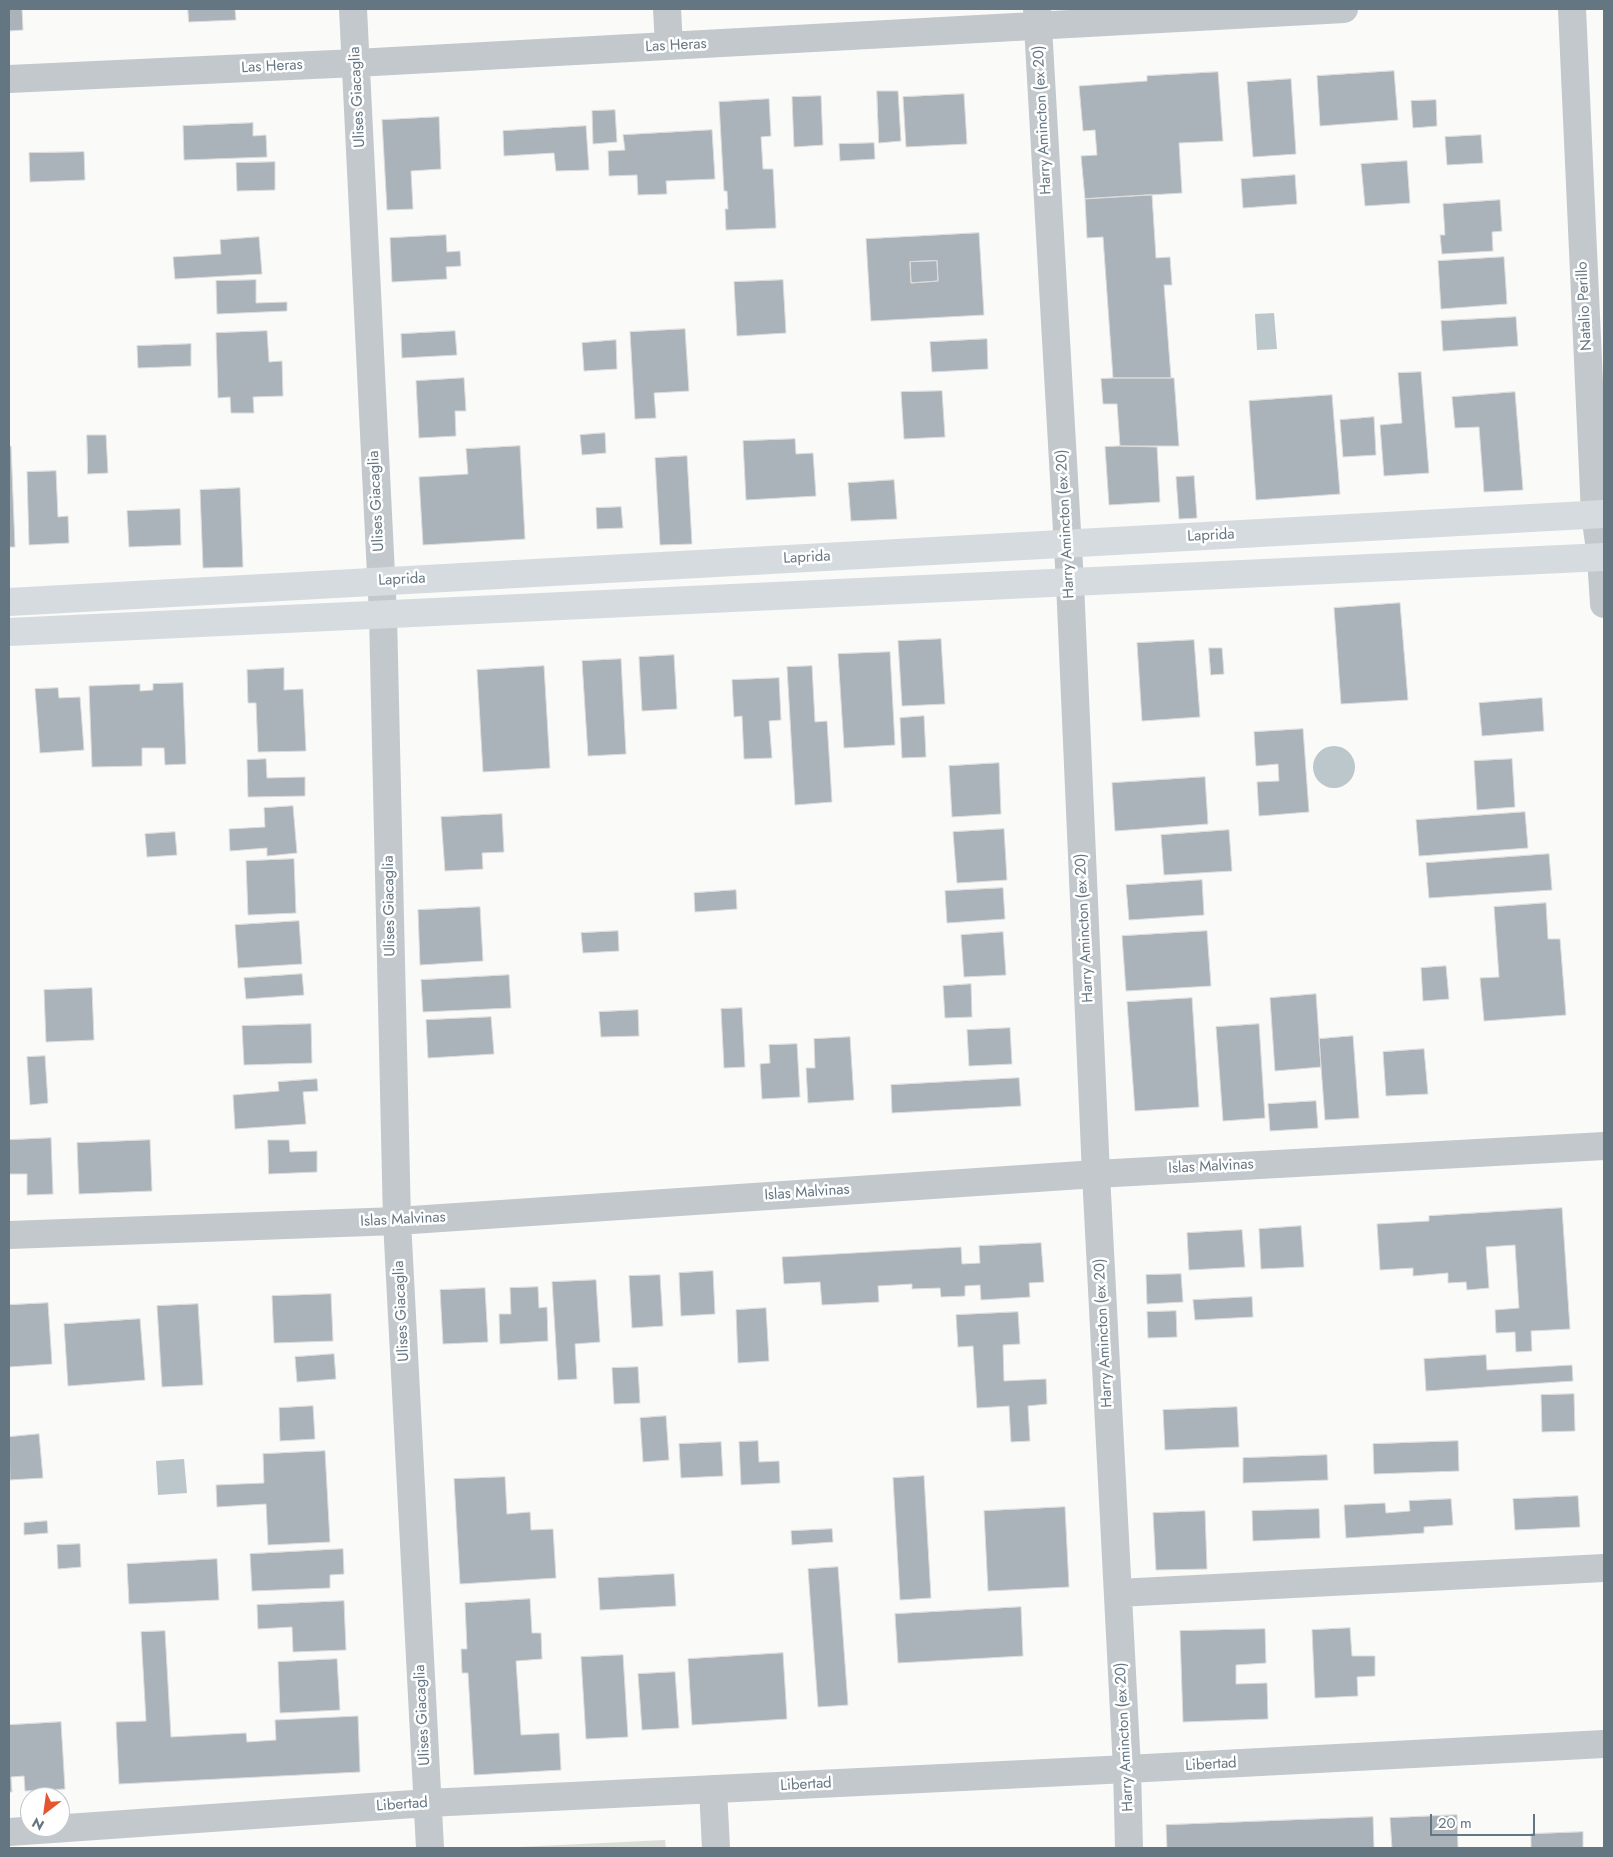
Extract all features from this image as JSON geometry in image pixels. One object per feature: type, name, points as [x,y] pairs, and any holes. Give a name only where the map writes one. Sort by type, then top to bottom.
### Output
[{"type":"main road","name":"Laprida","points":[[9,602],[1600,514]]},
{"type":"main road","points":[[9,632],[1603,557]]},
{"type":"street","name":"Ulises Giacaglia","points":[[353,9],[383,615],[398,1221],[430,1848]]},
{"type":"street","points":[[667,9],[669,46]]},
{"type":"street","name":"Las Heras","points":[[9,80],[669,46],[1037,18],[1344,9]]},
{"type":"street","name":"Natalio Perillo","points":[[1572,9],[1603,557],[1604,604]]},
{"type":"street","name":"Harry Amincton (ex 20)","points":[[1037,18],[1070,582],[1096,1174],[1127,1769],[1129,1848]]},
{"type":"street","name":"Islas Malvinas","points":[[9,1234],[398,1221],[1096,1174],[1604,1146]]},
{"type":"street","points":[[1118,1593],[1604,1568]]},
{"type":"street","name":"Libertad","points":[[9,1832],[428,1803],[1604,1744]]},
{"type":"street","points":[[713,1789],[716,1848]]},
{"type":"shaded area","points":[[1274,313],[1277,349],[1257,350],[1255,314]]},
{"type":"shaded area","points":[[1338,746],[1346,749],[1352,755],[1355,767],[1352,779],[1346,785],[1330,788],[1322,785],[1316,779],[1313,763],[1316,755],[1322,749]]},
{"type":"shaded area","points":[[184,1459],[187,1493],[158,1495],[156,1461]]},
{"type":"shaded area","points":[[665,1840],[666,1848],[498,1848]]},
{"type":"building","points":[[9,9],[22,9],[23,30],[9,31]]},
{"type":"building","points":[[188,9],[235,9],[236,20],[189,22]]},
{"type":"building","points":[[1394,71],[1398,120],[1320,126],[1317,76]]},
{"type":"building","points":[[1218,72],[1223,141],[1179,143],[1182,193],[1085,199],[1081,156],[1097,155],[1095,130],[1083,131],[1079,86],[1147,81],[1147,76]]},
{"type":"building","points":[[1291,79],[1296,154],[1253,157],[1247,82]]},
{"type":"building","points":[[877,91],[898,91],[901,141],[879,143]]},
{"type":"building","points":[[964,94],[967,144],[906,147],[903,97]]},
{"type":"building","points":[[821,96],[823,145],[794,147],[792,97]]},
{"type":"building","points":[[769,99],[771,136],[761,137],[763,169],[773,169],[776,228],[726,230],[725,209],[728,209],[727,191],[724,191],[719,102]]},
{"type":"building","points":[[1436,100],[1437,126],[1413,128],[1411,101]]},
{"type":"building","points":[[615,110],[617,142],[593,144],[592,111]]},
{"type":"building","points":[[439,117],[441,169],[411,171],[413,209],[387,210],[382,120]]},
{"type":"building","points":[[253,123],[253,136],[266,135],[267,157],[184,160],[183,126]]},
{"type":"building","points":[[586,126],[589,170],[556,171],[554,153],[504,156],[503,131]]},
{"type":"building","points":[[712,130],[715,179],[666,181],[667,194],[638,195],[637,175],[609,176],[608,151],[625,150],[623,135]]},
{"type":"building","points":[[1481,135],[1483,163],[1447,165],[1445,137]]},
{"type":"building","points":[[874,143],[875,159],[840,161],[839,144]]},
{"type":"building","points":[[84,152],[85,180],[30,182],[29,153]]},
{"type":"building","points":[[1407,161],[1410,203],[1365,206],[1361,164]]},
{"type":"building","points":[[275,162],[275,190],[237,191],[236,163]]},
{"type":"building","points":[[1295,175],[1297,204],[1243,208],[1241,179]]},
{"type":"building","points":[[1152,195],[1156,258],[1170,257],[1172,285],[1164,285],[1171,378],[1113,378],[1103,237],[1087,238],[1085,199]]},
{"type":"building","points":[[1500,200],[1502,231],[1492,232],[1493,251],[1442,254],[1440,235],[1445,235],[1443,204]]},
{"type":"building","points":[[979,233],[984,315],[871,321],[866,239]],"holes":[[[937,261],[938,281],[911,283],[910,262]]]},
{"type":"building","points":[[446,235],[447,252],[460,251],[461,266],[446,267],[447,279],[392,282],[390,238]]},
{"type":"building","points":[[259,237],[262,274],[175,279],[173,257],[221,254],[220,240]]},
{"type":"building","points":[[1504,257],[1507,304],[1441,309],[1438,261]]},
{"type":"building","points":[[937,261],[938,281],[911,283],[910,262]]},
{"type":"building","points":[[256,280],[256,303],[287,302],[287,311],[217,314],[216,281]]},
{"type":"building","points":[[783,280],[786,333],[737,336],[734,282]]},
{"type":"building","points":[[1516,317],[1518,346],[1443,351],[1441,321]]},
{"type":"building","points":[[685,329],[689,391],[654,393],[656,418],[635,419],[630,332]]},
{"type":"building","points":[[267,331],[269,362],[282,361],[283,396],[253,397],[254,413],[231,413],[230,397],[218,398],[216,333]]},
{"type":"building","points":[[455,331],[457,355],[402,358],[401,334]]},
{"type":"building","points":[[987,339],[988,369],[932,372],[930,342]]},
{"type":"building","points":[[616,340],[617,369],[584,371],[582,343]]},
{"type":"building","points":[[191,344],[191,366],[138,368],[137,346]]},
{"type":"building","points":[[1421,372],[1429,473],[1384,476],[1380,425],[1402,423],[1398,373]]},
{"type":"building","points":[[464,378],[466,411],[455,411],[456,436],[419,438],[416,381]]},
{"type":"building","points":[[1174,378],[1179,446],[1120,446],[1117,404],[1103,404],[1101,379]]},
{"type":"building","points":[[942,391],[945,437],[904,439],[901,392]]},
{"type":"building","points":[[1515,392],[1523,490],[1484,492],[1479,427],[1455,428],[1452,397]]},
{"type":"building","points":[[1332,395],[1340,494],[1256,500],[1249,401]]},
{"type":"building","points":[[1374,417],[1376,455],[1343,457],[1340,420]]},
{"type":"building","points":[[605,433],[606,453],[582,455],[580,435]]},
{"type":"building","points":[[87,435],[106,435],[108,473],[88,474]]},
{"type":"building","points":[[795,439],[796,454],[813,453],[816,496],[746,500],[743,441]]},
{"type":"building","points":[[9,446],[11,446],[15,547],[9,547]]},
{"type":"building","points":[[520,446],[525,539],[423,545],[419,477],[468,474],[466,449]]},
{"type":"building","points":[[1105,447],[1157,447],[1160,502],[1109,505]]},
{"type":"building","points":[[687,456],[692,544],[660,545],[655,458]]},
{"type":"building","points":[[56,471],[58,517],[68,516],[69,543],[29,545],[27,472]]},
{"type":"building","points":[[1194,476],[1197,518],[1179,519],[1176,477]]},
{"type":"building","points":[[894,480],[897,519],[851,521],[848,483]]},
{"type":"building","points":[[240,488],[243,567],[203,568],[200,490]]},
{"type":"building","points":[[621,507],[623,528],[597,529],[596,508]]},
{"type":"building","points":[[180,509],[181,545],[129,547],[127,511]]},
{"type":"building","points":[[1400,603],[1408,700],[1341,704],[1334,608]]},
{"type":"building","points":[[941,639],[945,704],[902,706],[898,641]]},
{"type":"building","points":[[1194,640],[1200,717],[1142,721],[1137,643]]},
{"type":"building","points":[[1209,648],[1222,648],[1224,674],[1211,675]]},
{"type":"building","points":[[890,652],[895,745],[844,748],[838,654]]},
{"type":"building","points":[[674,655],[677,709],[642,711],[639,657]]},
{"type":"building","points":[[621,659],[626,754],[588,756],[582,661]]},
{"type":"building","points":[[544,666],[550,768],[483,772],[477,670]]},
{"type":"building","points":[[812,666],[815,722],[827,721],[832,802],[795,805],[787,667]]},
{"type":"building","points":[[284,668],[284,690],[303,689],[306,751],[258,752],[256,703],[248,703],[247,670]]},
{"type":"building","points":[[779,678],[781,720],[769,721],[772,758],[744,759],[742,716],[734,717],[732,680]]},
{"type":"building","points":[[183,683],[186,764],[165,765],[164,748],[142,748],[142,766],[92,767],[89,686],[140,684],[140,691],[153,690],[153,684]]},
{"type":"building","points":[[58,688],[59,698],[80,697],[84,750],[40,753],[35,689]]},
{"type":"building","points":[[1542,698],[1544,731],[1482,736],[1479,703]]},
{"type":"building","points":[[924,716],[926,757],[902,758],[900,718]]},
{"type":"building","points":[[1303,729],[1309,812],[1259,816],[1257,782],[1279,781],[1278,764],[1256,766],[1254,732]]},
{"type":"building","points":[[266,759],[267,778],[305,777],[305,796],[248,797],[247,760]]},
{"type":"building","points":[[1512,759],[1515,807],[1477,810],[1474,761]]},
{"type":"building","points":[[999,763],[1001,814],[952,817],[949,766]]},
{"type":"building","points":[[1205,777],[1208,824],[1115,831],[1112,783]]},
{"type":"building","points":[[293,806],[297,853],[267,856],[267,848],[230,851],[229,829],[265,827],[264,808]]},
{"type":"building","points":[[1525,812],[1528,848],[1419,856],[1416,820]]},
{"type":"building","points":[[502,814],[504,852],[482,853],[483,869],[445,871],[441,817]]},
{"type":"building","points":[[1004,829],[1007,880],[957,883],[953,832]]},
{"type":"building","points":[[1229,830],[1232,871],[1164,875],[1161,835]]},
{"type":"building","points":[[175,832],[177,855],[147,857],[145,834]]},
{"type":"building","points":[[1549,854],[1552,890],[1429,898],[1426,863]]},
{"type":"building","points":[[294,859],[296,913],[248,915],[246,861]]},
{"type":"building","points":[[1202,880],[1204,915],[1129,920],[1126,885]]},
{"type":"building","points":[[1003,888],[1005,919],[947,923],[945,891]]},
{"type":"building","points":[[736,890],[737,909],[695,912],[694,893]]},
{"type":"building","points":[[1546,903],[1548,939],[1560,939],[1566,1015],[1484,1021],[1480,978],[1499,977],[1494,907]]},
{"type":"building","points":[[480,907],[483,961],[420,965],[418,910]]},
{"type":"building","points":[[299,921],[302,964],[238,968],[235,925]]},
{"type":"building","points":[[618,931],[619,951],[583,953],[581,933]]},
{"type":"building","points":[[1207,931],[1211,986],[1126,991],[1122,936]]},
{"type":"building","points":[[1003,932],[1006,975],[964,977],[961,935]]},
{"type":"building","points":[[1446,966],[1449,999],[1423,1001],[1421,968]]},
{"type":"building","points":[[302,974],[304,995],[246,999],[244,978]]},
{"type":"building","points":[[509,975],[511,1008],[423,1012],[421,980]]},
{"type":"building","points":[[971,984],[972,1017],[945,1018],[943,986]]},
{"type":"building","points":[[92,988],[94,1040],[46,1042],[44,990]]},
{"type":"building","points":[[1316,994],[1321,1067],[1275,1071],[1270,998]]},
{"type":"building","points":[[1192,998],[1199,1107],[1135,1111],[1127,1002]]},
{"type":"building","points":[[742,1008],[745,1067],[724,1068],[721,1009]]},
{"type":"building","points":[[638,1010],[639,1036],[601,1037],[599,1012]]},
{"type":"building","points":[[491,1017],[494,1054],[428,1058],[426,1020]]},
{"type":"building","points":[[311,1024],[312,1063],[244,1065],[242,1026]]},
{"type":"building","points":[[1259,1024],[1265,1118],[1223,1121],[1216,1027]]},
{"type":"building","points":[[1010,1028],[1012,1064],[969,1066],[967,1030]]},
{"type":"building","points":[[1353,1036],[1359,1118],[1325,1120],[1319,1039]]},
{"type":"building","points":[[850,1037],[854,1100],[808,1103],[806,1068],[815,1068],[814,1039]]},
{"type":"building","points":[[797,1044],[800,1097],[762,1099],[760,1064],[770,1063],[769,1045]]},
{"type":"building","points":[[1424,1049],[1428,1094],[1386,1096],[1383,1052]]},
{"type":"building","points":[[45,1056],[48,1103],[30,1105],[27,1057]]},
{"type":"building","points":[[1019,1078],[1021,1106],[892,1113],[891,1085]]},
{"type":"building","points":[[317,1079],[318,1091],[303,1092],[306,1124],[235,1129],[233,1095],[279,1091],[278,1082]]},
{"type":"building","points":[[1316,1101],[1318,1128],[1270,1131],[1268,1104]]},
{"type":"building","points":[[51,1138],[53,1194],[27,1195],[27,1174],[9,1174],[9,1140]]},
{"type":"building","points":[[150,1140],[152,1191],[79,1194],[77,1143]]},
{"type":"building","points":[[268,1140],[289,1140],[290,1152],[317,1151],[317,1172],[269,1174]]},
{"type":"building","points":[[1562,1208],[1570,1329],[1531,1331],[1532,1351],[1516,1352],[1515,1332],[1496,1333],[1495,1310],[1519,1308],[1515,1245],[1486,1247],[1489,1288],[1467,1290],[1466,1282],[1448,1283],[1448,1273],[1413,1276],[1413,1268],[1380,1270],[1377,1224],[1429,1221],[1429,1216]]},
{"type":"building","points":[[1301,1226],[1304,1267],[1261,1269],[1259,1229]]},
{"type":"building","points":[[1242,1230],[1245,1267],[1189,1270],[1187,1233]]},
{"type":"building","points":[[1041,1243],[1044,1282],[1029,1283],[1030,1297],[981,1300],[980,1285],[965,1286],[965,1296],[941,1297],[940,1288],[912,1289],[912,1284],[878,1286],[879,1302],[822,1305],[820,1282],[784,1284],[782,1257],[961,1247],[962,1264],[980,1263],[979,1246]]},
{"type":"building","points":[[713,1271],[715,1314],[681,1316],[679,1273]]},
{"type":"building","points":[[1181,1274],[1183,1302],[1147,1304],[1146,1275]]},
{"type":"building","points":[[660,1275],[663,1326],[632,1328],[629,1276]]},
{"type":"building","points":[[596,1280],[600,1342],[575,1344],[577,1379],[558,1380],[552,1282]]},
{"type":"building","points":[[538,1287],[539,1308],[547,1307],[548,1341],[500,1344],[499,1314],[511,1314],[510,1288]]},
{"type":"building","points":[[485,1288],[488,1342],[443,1344],[440,1290]]},
{"type":"building","points":[[331,1294],[333,1341],[274,1343],[272,1296]]},
{"type":"building","points":[[1252,1297],[1253,1317],[1195,1320],[1193,1300]]},
{"type":"building","points":[[48,1303],[52,1364],[9,1367],[9,1305]]},
{"type":"building","points":[[198,1304],[203,1385],[162,1387],[157,1306]]},
{"type":"building","points":[[766,1308],[769,1361],[738,1363],[736,1310]]},
{"type":"building","points":[[1176,1311],[1177,1337],[1148,1338],[1147,1312]]},
{"type":"building","points":[[1018,1312],[1020,1344],[1003,1345],[1004,1381],[1046,1379],[1047,1404],[1028,1406],[1030,1441],[1011,1442],[1009,1406],[977,1408],[973,1346],[958,1347],[956,1315]]},
{"type":"building","points":[[140,1319],[145,1380],[68,1386],[64,1324]]},
{"type":"building","points":[[334,1354],[336,1379],[297,1382],[295,1357]]},
{"type":"building","points":[[1486,1355],[1487,1370],[1572,1365],[1573,1381],[1426,1391],[1424,1359]]},
{"type":"building","points":[[638,1367],[640,1403],[614,1404],[612,1368]]},
{"type":"building","points":[[1574,1394],[1575,1431],[1542,1432],[1541,1395]]},
{"type":"building","points":[[313,1406],[315,1439],[280,1441],[279,1408]]},
{"type":"building","points":[[1237,1407],[1239,1447],[1165,1450],[1163,1410]]},
{"type":"building","points":[[666,1416],[669,1460],[643,1462],[640,1418]]},
{"type":"building","points":[[39,1434],[43,1478],[10,1480],[9,1437]]},
{"type":"building","points":[[758,1441],[759,1462],[779,1461],[780,1483],[741,1485],[739,1442]]},
{"type":"building","points":[[1458,1441],[1459,1471],[1374,1474],[1373,1444]]},
{"type":"building","points":[[721,1442],[723,1476],[681,1478],[679,1444]]},
{"type":"building","points":[[325,1451],[330,1542],[268,1545],[266,1504],[217,1507],[216,1485],[264,1483],[263,1454]]},
{"type":"building","points":[[1327,1455],[1328,1480],[1243,1483],[1243,1458]]},
{"type":"building","points":[[924,1476],[931,1598],[900,1600],[893,1478]]},
{"type":"building","points":[[505,1477],[507,1514],[530,1512],[531,1530],[553,1529],[556,1578],[460,1584],[454,1479]]},
{"type":"building","points":[[1578,1496],[1580,1527],[1515,1530],[1513,1499]]},
{"type":"building","points":[[1451,1499],[1453,1525],[1424,1527],[1424,1533],[1346,1538],[1344,1505],[1385,1503],[1386,1513],[1410,1511],[1409,1501]]},
{"type":"building","points":[[1065,1507],[1069,1587],[988,1591],[984,1511]]},
{"type":"building","points":[[1319,1509],[1320,1538],[1253,1541],[1252,1511]]},
{"type":"building","points":[[1205,1511],[1207,1569],[1156,1570],[1153,1513]]},
{"type":"building","points":[[47,1521],[48,1533],[24,1535],[24,1523]]},
{"type":"building","points":[[832,1529],[833,1542],[792,1545],[791,1531]]},
{"type":"building","points":[[80,1544],[81,1567],[58,1569],[57,1545]]},
{"type":"building","points":[[343,1549],[344,1574],[330,1575],[330,1588],[252,1591],[250,1554]]},
{"type":"building","points":[[217,1559],[219,1600],[129,1604],[127,1564]]},
{"type":"building","points":[[838,1567],[848,1705],[818,1707],[808,1569]]},
{"type":"building","points":[[674,1574],[676,1606],[600,1610],[598,1578]]},
{"type":"building","points":[[530,1599],[532,1633],[541,1633],[542,1659],[516,1661],[521,1735],[559,1733],[561,1770],[474,1775],[468,1673],[462,1673],[461,1649],[467,1649],[465,1603]]},
{"type":"building","points":[[344,1601],[346,1650],[293,1652],[292,1627],[258,1629],[257,1605]]},
{"type":"building","points":[[1021,1607],[1023,1656],[898,1663],[895,1614]]},
{"type":"building","points":[[1350,1628],[1352,1656],[1375,1656],[1375,1676],[1357,1677],[1358,1696],[1315,1698],[1312,1630]]},
{"type":"building","points":[[1265,1629],[1266,1663],[1236,1665],[1236,1684],[1267,1683],[1268,1719],[1183,1722],[1180,1631]]},
{"type":"building","points":[[165,1631],[171,1737],[246,1733],[247,1742],[276,1740],[275,1720],[358,1716],[360,1772],[119,1784],[116,1722],[146,1721],[141,1632]]},
{"type":"building","points":[[783,1653],[787,1719],[692,1725],[688,1659]]},
{"type":"building","points":[[623,1655],[628,1737],[586,1739],[581,1657]]},
{"type":"building","points":[[337,1659],[340,1710],[280,1713],[278,1662]]},
{"type":"building","points":[[675,1672],[679,1728],[642,1730],[638,1674]]},
{"type":"building","points":[[61,1722],[65,1787],[25,1787],[24,1776],[11,1777],[12,1792],[9,1792],[9,1725]]},
{"type":"building","points":[[1457,1815],[1458,1848],[1392,1848],[1390,1818]]},
{"type":"building","points":[[1373,1817],[1374,1848],[1167,1848],[1166,1825]]},
{"type":"building","points":[[1583,1832],[1583,1848],[1531,1848],[1531,1834]]}]
